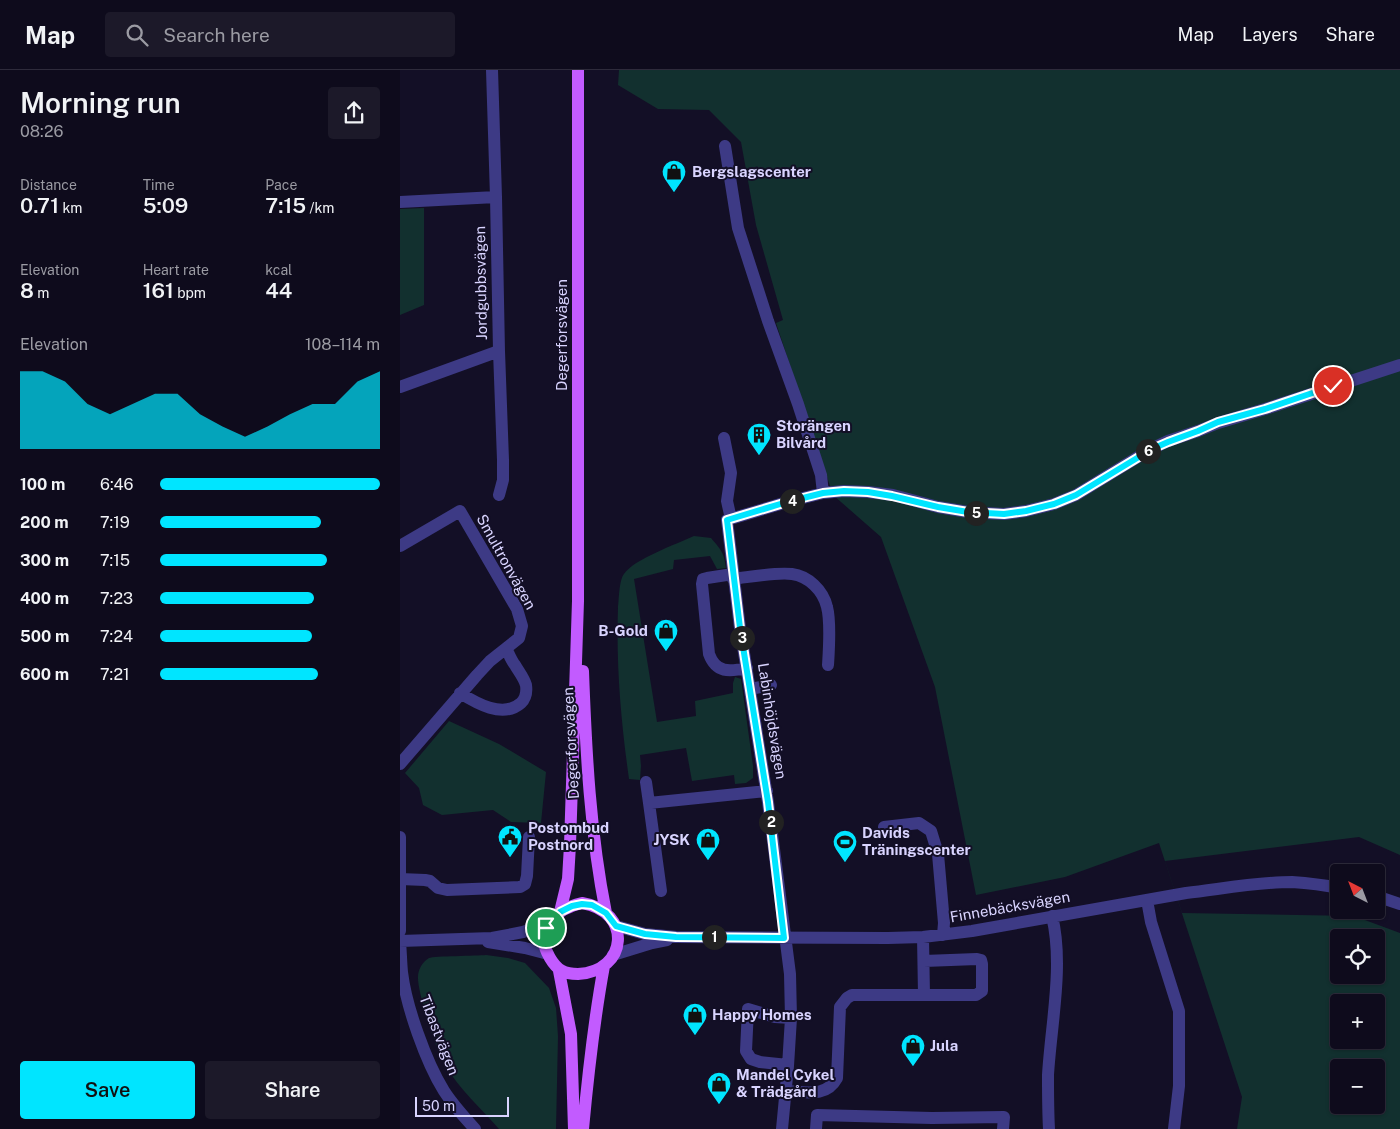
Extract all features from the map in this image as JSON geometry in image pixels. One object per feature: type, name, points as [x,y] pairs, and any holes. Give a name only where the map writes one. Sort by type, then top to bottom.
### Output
[{"type":"main road","name":"Degerforsvägen","points":[[560,912],[568,879],[570,845],[578,601],[578,70]]},
{"type":"main road","name":"Degerforsvägen","points":[[578,601],[589,790],[596,859],[606,913]]},
{"type":"main road","points":[[582,904],[592,905],[606,913],[619,933],[617,949],[614,955],[604,966],[586,974],[571,974],[559,971],[554,966],[544,947],[545,934],[549,923],[560,912],[572,906],[582,904]]},
{"type":"main road","points":[[583,1129],[586,1093],[604,966]]},
{"type":"main road","points":[[559,971],[570,1034],[574,1129]]},
{"type":"street","name":"Jordgubbsvägen","points":[[492,70],[503,460],[503,480],[499,495]]},
{"type":"street","points":[[725,146],[738,228],[821,475],[823,493]]},
{"type":"street","points":[[400,202],[496,198]]},
{"type":"street","points":[[400,387],[499,351]]},
{"type":"street","points":[[724,438],[731,473],[727,501],[731,519],[823,493],[844,491],[884,494],[938,507],[985,514],[1004,514],[1054,504],[1076,495],[1152,449],[1218,422],[1265,409],[1400,365]]},
{"type":"street","name":"Smultronvägen","points":[[400,546],[460,511],[517,609],[522,626],[519,638],[506,648]]},
{"type":"street","name":"Labinhöjdsvägen","points":[[731,519],[727,520],[733,577],[767,791],[790,974],[791,1018],[782,1129]]},
{"type":"street","points":[[747,668],[732,671],[720,668],[711,660],[702,584],[704,579],[792,574],[809,580],[822,596],[827,607],[828,665]]},
{"type":"street","points":[[400,764],[460,693],[490,660],[506,648],[526,684],[527,692],[523,701],[518,706],[498,710],[476,703],[460,693]]},
{"type":"street","points":[[750,688],[771,685]]},
{"type":"street","points":[[646,782],[661,891]]},
{"type":"street","points":[[649,803],[767,791]]},
{"type":"street","points":[[884,828],[919,823],[931,831],[938,854],[944,923],[943,935]]},
{"type":"street","points":[[400,837],[400,931]]},
{"type":"street","points":[[400,879],[430,881],[438,888],[447,890],[520,887],[525,884],[528,876],[529,837]]},
{"type":"street","name":"Finnebäcksvägen","points":[[616,926],[645,934],[684,937],[923,937],[1186,893],[1292,882],[1330,887]]},
{"type":"street","points":[[1385,899],[1400,904]]},
{"type":"street","points":[[1147,900],[1151,922],[1178,1011],[1179,1086],[1174,1129]]},
{"type":"street","points":[[1049,1129],[1048,1075],[1055,998],[1056,946],[1056,934],[1052,916]]},
{"type":"street","points":[[400,941],[492,938],[523,932],[549,923]]},
{"type":"street","name":"Finnebäcksvägen","points":[[614,955],[652,943],[684,937]]},
{"type":"street","points":[[923,937],[924,995]]},
{"type":"street","points":[[468,939],[525,948],[548,954]]},
{"type":"street","name":"Tibastvägen","points":[[400,941],[405,1012],[417,1032],[443,1090],[454,1106],[475,1129]]},
{"type":"street","points":[[786,1091],[822,1092],[834,1084],[838,1078],[840,1007],[852,995],[976,994],[982,991],[981,960],[924,961]]},
{"type":"street","points":[[788,1065],[760,1062],[751,1059],[746,1051],[748,1009],[775,1017],[791,1018]]},
{"type":"street","points":[[816,1129],[817,1115],[875,1123],[932,1123],[1004,1117],[1003,1129]]},
{"type":"green space","points":[[619,70],[1400,70],[1400,855],[1359,837],[1165,861],[1182,913],[1330,916],[1330,919],[1362,919],[1400,933],[1400,1129],[1237,1129],[1242,1097],[1159,843],[1065,877],[976,895],[935,687],[881,537],[833,495],[776,323],[783,320],[756,225],[741,142],[709,110],[658,109],[618,85]]},
{"type":"green space","points":[[424,208],[424,305],[400,315],[400,209]]},
{"type":"green space","points":[[694,536],[711,538],[722,552],[726,568],[717,569],[710,556],[674,560],[673,569],[634,579],[657,722],[696,716],[695,701],[733,693],[735,677],[741,679],[753,766],[753,778],[746,783],[735,784],[734,775],[692,781],[686,748],[640,755],[640,780],[629,779],[618,672],[618,608],[622,577],[629,568],[656,552]]},
{"type":"green space","points":[[449,721],[499,744],[546,772],[541,823],[511,822],[493,810],[442,815],[423,805],[419,788],[405,773]]},
{"type":"green space","points":[[486,955],[525,963],[549,988],[556,1008],[558,1036],[556,1129],[499,1129],[457,1082],[445,1065],[437,1048],[421,995],[418,977],[421,966],[429,958],[433,957]]},
{"type":"place","name":"Bergslagscenter","points":[[674,193]]},
{"type":"place","name":"Storängen Bilvård","points":[[759,456]]},
{"type":"place","name":"B-Gold","points":[[666,652]]},
{"type":"place","name":"Postombud Postnord","points":[[510,858]]},
{"type":"place","name":"JYSK","points":[[708,861]]},
{"type":"place","name":"Davids Träningscenter","points":[[845,863]]},
{"type":"place","name":"Happy Homes","points":[[695,1036]]},
{"type":"place","name":"Jula","points":[[913,1067]]},
{"type":"place","name":"Mandel Cykel & Trädgård","points":[[719,1105]]},
{"type":"route","points":[[546,928],[560,912],[572,906],[582,904],[592,905],[606,913],[616,926],[645,934],[676,937],[784,938],[768,802],[740,628],[727,520],[823,493],[844,491],[868,492],[938,507],[985,514],[1026,511],[1054,504],[1076,495],[1152,449],[1168,442],[1218,422],[1265,409],[1333,386]]}]
